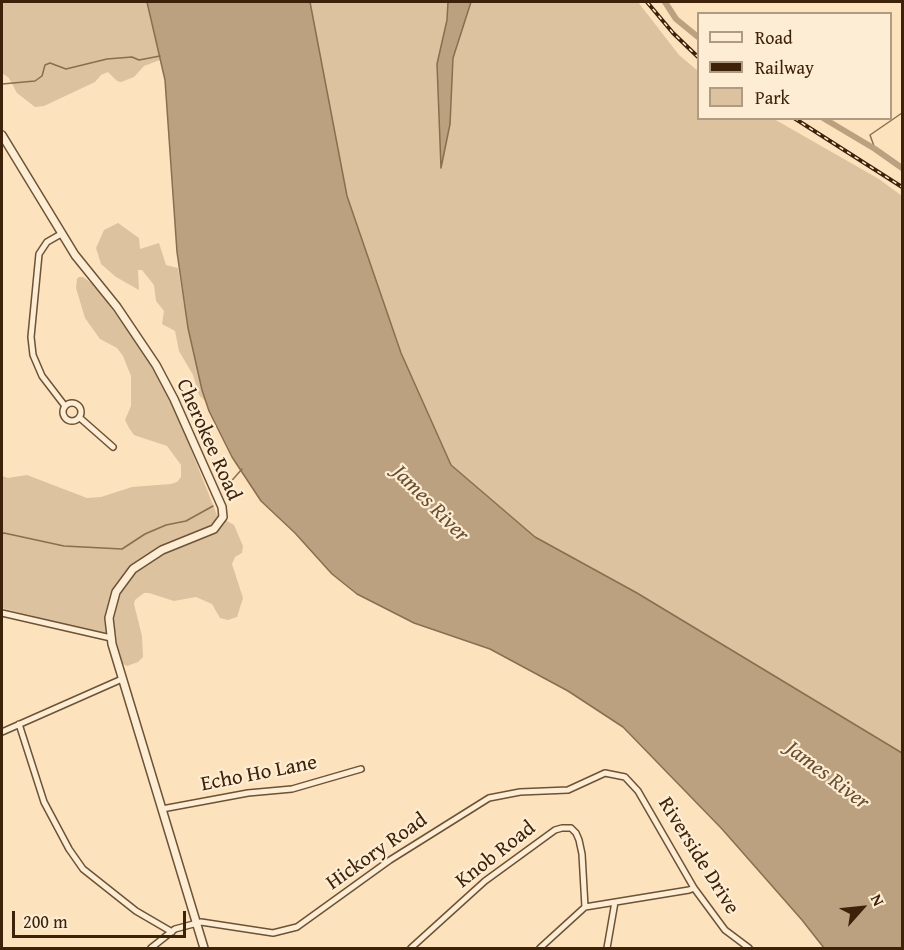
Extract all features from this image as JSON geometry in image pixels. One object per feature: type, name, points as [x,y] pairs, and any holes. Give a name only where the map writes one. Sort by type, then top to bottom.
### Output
[{"type":"street","name":"Cherokee Road","points":[[2,135],[61,234],[117,307],[159,371],[180,412],[223,512],[221,522],[214,529],[155,554],[129,573],[120,586],[109,618],[111,638],[122,679],[204,948]]},
{"type":"street","points":[[61,234],[47,242],[39,254],[31,337],[33,355],[42,376],[65,406]]},
{"type":"street","points":[[74,403],[80,406],[82,412],[80,418],[72,422],[66,420],[63,414],[65,406],[74,403]]},
{"type":"street","points":[[80,418],[113,447]]},
{"type":"street","points":[[2,613],[111,638]]},
{"type":"street","points":[[2,732],[122,679]]},
{"type":"street","points":[[19,724],[44,802],[69,849],[83,869],[136,911],[172,932]]},
{"type":"street","name":"Echo Ho Lane","points":[[162,809],[248,793],[292,789],[361,769]]},
{"type":"street","name":"Hickory Road","points":[[152,948],[172,932],[201,922],[273,933],[297,927],[390,860],[489,798],[520,792],[568,789],[605,773],[625,777]]},
{"type":"street","name":"Riverside Drive","points":[[625,777],[638,791],[694,888],[725,930],[748,948]]},
{"type":"street","name":"Knob Road","points":[[411,948],[485,881],[555,830],[566,827],[576,833],[579,840],[585,907]]},
{"type":"street","points":[[540,948],[585,907],[689,891],[694,888]]},
{"type":"street","points":[[607,948],[615,902]]},
{"type":"green space","points":[[2,2],[147,2],[160,60],[144,66],[134,77],[121,82],[108,72],[101,75],[95,82],[44,106],[35,107],[17,93],[9,78],[2,73]]},
{"type":"green space","points":[[310,2],[638,2],[679,55],[697,70],[697,120],[776,120],[879,179],[902,196],[902,753],[637,593],[535,537],[451,465],[401,353],[347,196]]},
{"type":"green space","points":[[118,223],[139,238],[140,249],[159,243],[166,265],[178,268],[187,322],[207,403],[199,395],[193,375],[179,351],[175,331],[162,324],[164,311],[156,301],[154,285],[142,270],[138,270],[139,290],[116,277],[101,264],[96,248],[104,230]]},
{"type":"green space","points":[[79,277],[83,277],[94,285],[140,347],[176,412],[217,515],[234,525],[243,546],[242,553],[235,557],[232,564],[243,598],[237,617],[228,620],[220,618],[212,604],[196,597],[174,601],[144,593],[135,600],[134,604],[142,636],[143,657],[138,662],[127,666],[123,664],[115,637],[2,608],[2,476],[8,478],[27,475],[87,498],[101,497],[132,487],[171,484],[177,482],[181,477],[181,465],[167,446],[134,435],[129,428],[125,420],[131,406],[131,376],[117,348],[100,339],[85,318],[76,288]]},
{"type":"water","name":"James River","points":[[147,2],[310,2],[347,196],[401,353],[451,465],[535,537],[637,593],[902,753],[902,948],[824,948],[722,829],[623,727],[568,691],[490,649],[414,623],[357,594],[332,574],[295,533],[261,501],[232,457],[209,411],[202,390],[188,328],[177,252],[165,80]]},
{"type":"water","points":[[448,2],[471,2],[453,58],[450,124],[441,168],[437,64],[447,20]]},
{"type":"waterway","points":[[665,2],[676,19],[697,36]]},
{"type":"waterway","points":[[2,84],[35,81],[42,76],[45,65],[50,63],[66,69],[107,59],[132,57],[139,60],[160,56]]},
{"type":"waterway","points":[[892,120],[902,113]]},
{"type":"waterway","points":[[826,120],[902,168]]},
{"type":"waterway","points":[[875,149],[870,135],[892,120]]},
{"type":"waterway","points":[[227,486],[242,469]]},
{"type":"waterway","points":[[2,534],[64,546],[122,549],[145,534],[166,525],[186,521],[213,506]]},
{"type":"railway","points":[[647,2],[673,33],[697,56]]},
{"type":"railway","points":[[797,120],[902,187]]}]
